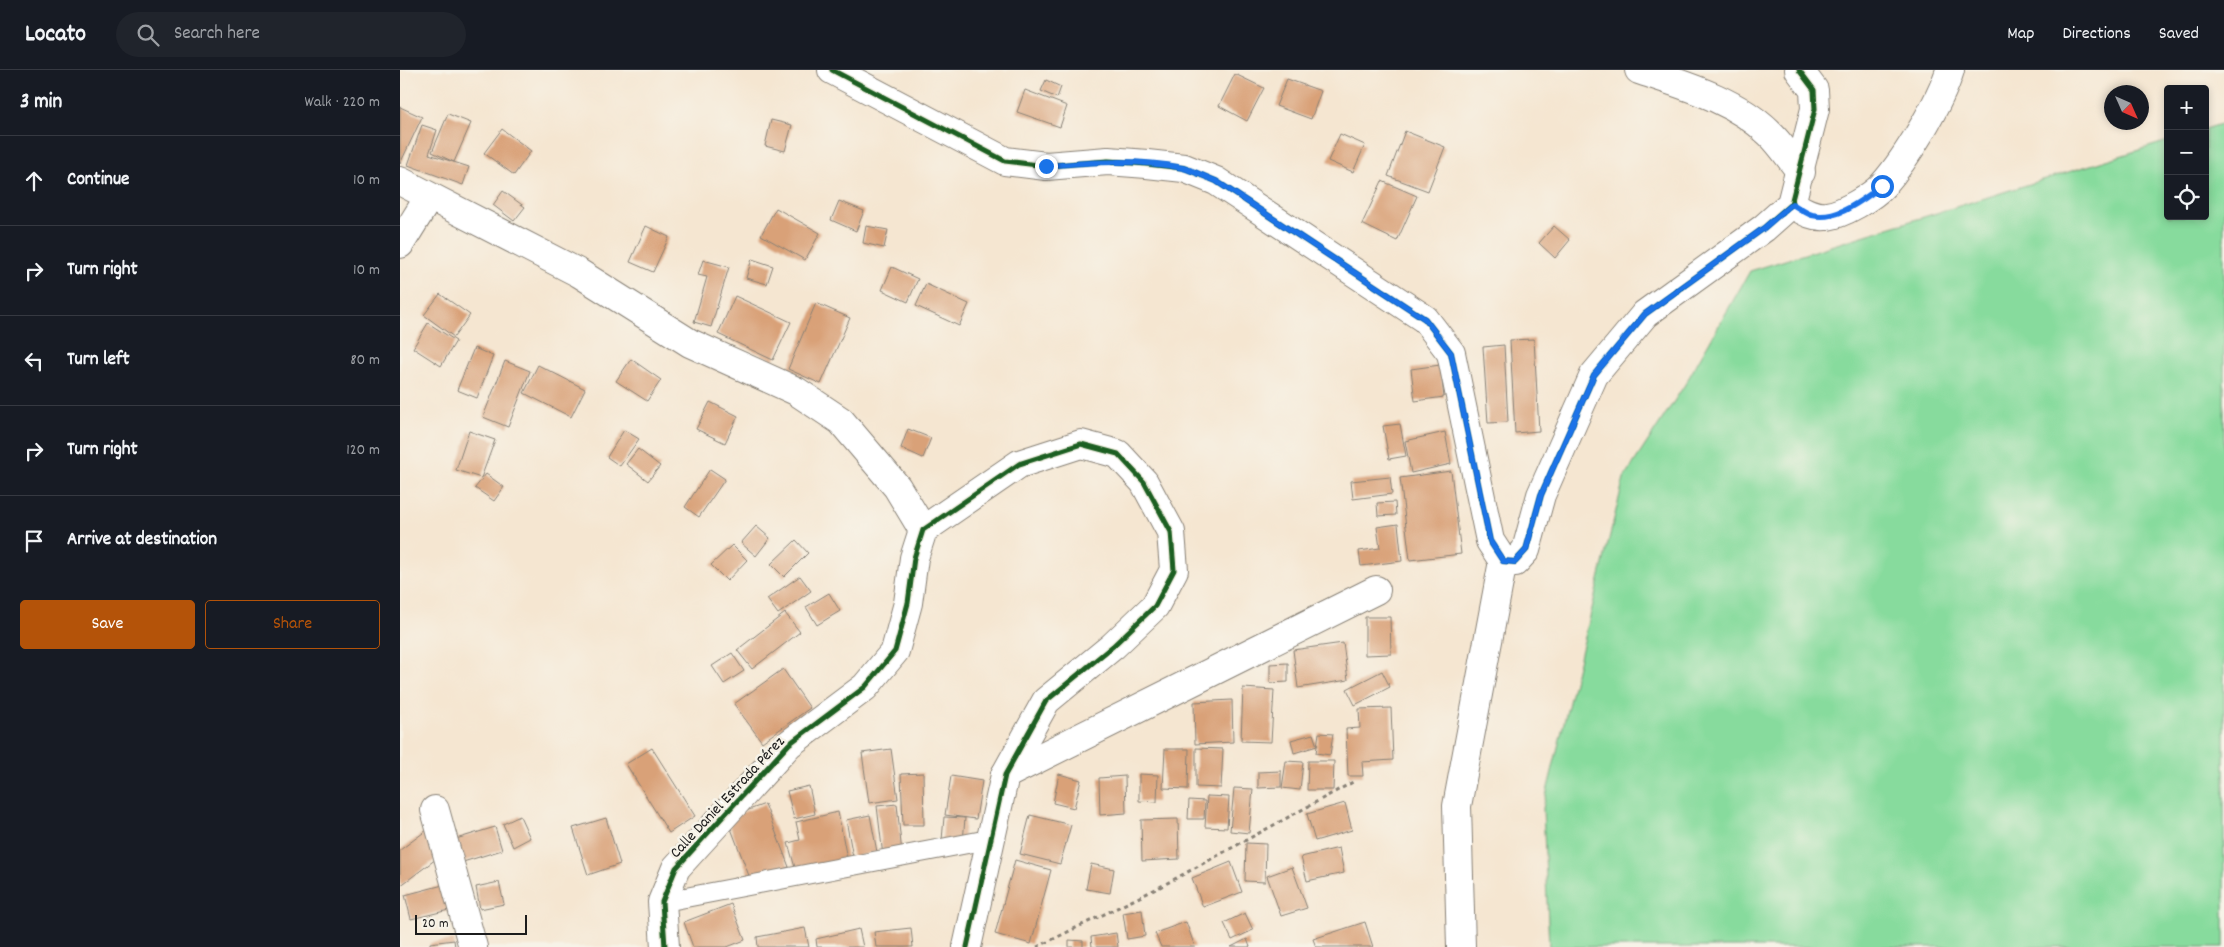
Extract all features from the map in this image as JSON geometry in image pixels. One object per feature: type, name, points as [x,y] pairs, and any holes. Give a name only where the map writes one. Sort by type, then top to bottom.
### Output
[{"type":"street","points":[[832,70],[1004,161],[1046,166],[1108,161],[1147,164],[1184,168],[1216,181],[1425,319],[1451,353],[1490,541],[1503,561],[1457,806],[1461,947]]},
{"type":"street","points":[[1639,70],[1714,97],[1748,116],[1769,133],[1801,172]]},
{"type":"street","points":[[1503,561],[1515,562],[1526,550],[1541,495],[1594,375],[1645,314],[1764,228],[1792,204],[1815,109],[1814,90],[1799,70]]},
{"type":"street","points":[[1792,204],[1812,214],[1827,216],[1854,206],[1882,186],[1916,138],[1950,70]]},
{"type":"street","points":[[400,181],[579,273],[690,343],[796,391],[841,421],[897,487],[923,530],[1019,464],[1080,444],[1118,454],[1144,482],[1171,532],[1174,570],[1155,606],[1113,646],[1046,701],[1005,775],[967,947]]},
{"type":"street","points":[[400,244],[429,197]]},
{"type":"street","name":"Calle Daniel Estrada Pérez","points":[[665,947],[662,902],[676,868],[789,744],[865,687],[895,651],[908,602],[914,558],[923,530]]},
{"type":"street","points":[[1005,775],[1376,590]]},
{"type":"street","points":[[435,810],[473,947]]},
{"type":"lane","points":[[662,902],[990,839]]},
{"type":"path","points":[[1038,947],[1158,888],[1353,782]]},
{"type":"green space","points":[[2224,123],[2224,947],[1549,947],[1543,808],[1624,478],[1684,386],[1750,271],[2164,142],[2164,220],[2209,220],[2209,128]]},
{"type":"building","points":[[1235,74],[1264,88],[1247,121],[1219,106]]},
{"type":"building","points":[[1287,79],[1321,91],[1311,119],[1276,106]]},
{"type":"building","points":[[1046,80],[1061,87],[1057,98],[1041,91]]},
{"type":"building","points":[[1025,90],[1067,106],[1060,127],[1017,112]]},
{"type":"building","points":[[400,107],[422,117],[400,164]]},
{"type":"building","points":[[448,114],[471,123],[454,162],[432,152]]},
{"type":"building","points":[[771,120],[792,125],[785,151],[765,146]]},
{"type":"building","points":[[422,125],[437,130],[429,154],[469,167],[463,185],[408,165]]},
{"type":"building","points":[[502,129],[531,151],[514,175],[484,153]]},
{"type":"building","points":[[1405,131],[1445,147],[1428,191],[1388,176]]},
{"type":"building","points":[[1340,134],[1365,145],[1353,172],[1328,161]]},
{"type":"building","points":[[1382,181],[1417,196],[1397,241],[1362,224]]},
{"type":"building","points":[[503,191],[525,207],[514,221],[493,205]]},
{"type":"building","points":[[839,201],[864,211],[856,231],[831,220]]},
{"type":"building","points":[[776,208],[820,233],[805,260],[761,235]]},
{"type":"building","points":[[646,226],[669,237],[653,272],[630,262]]},
{"type":"building","points":[[866,226],[888,230],[884,248],[863,243]]},
{"type":"building","points":[[1554,226],[1570,240],[1555,258],[1539,243]]},
{"type":"building","points":[[752,259],[773,266],[767,284],[746,278]]},
{"type":"building","points":[[703,260],[729,267],[711,327],[694,322],[707,277],[698,275]]},
{"type":"building","points":[[892,267],[918,279],[908,302],[882,290]]},
{"type":"building","points":[[926,284],[969,304],[959,326],[916,306]]},
{"type":"building","points":[[440,294],[470,315],[454,337],[424,315]]},
{"type":"building","points":[[735,296],[791,322],[773,360],[718,334]]},
{"type":"building","points":[[816,303],[850,318],[821,384],[788,369]]},
{"type":"building","points":[[428,323],[456,341],[441,366],[413,348]]},
{"type":"building","points":[[1534,339],[1539,431],[1515,433],[1510,340]]},
{"type":"building","points":[[1504,345],[1508,422],[1488,423],[1483,347]]},
{"type":"building","points":[[474,348],[493,356],[477,398],[457,390]]},
{"type":"building","points":[[631,359],[661,380],[647,401],[616,381]]},
{"type":"building","points":[[505,361],[530,371],[508,427],[483,417]]},
{"type":"building","points":[[538,365],[585,389],[571,417],[524,393]]},
{"type":"building","points":[[1440,365],[1444,397],[1415,401],[1411,369]]},
{"type":"building","points":[[710,402],[738,416],[725,443],[696,429]]},
{"type":"building","points":[[1400,424],[1406,456],[1389,459],[1383,426]]},
{"type":"building","points":[[908,429],[931,438],[923,458],[901,448]]},
{"type":"building","points":[[624,430],[639,439],[620,466],[607,457]]},
{"type":"building","points":[[469,431],[495,440],[481,478],[456,470]]},
{"type":"building","points":[[1445,432],[1451,464],[1411,473],[1405,441]]},
{"type":"building","points":[[638,449],[660,466],[648,481],[626,464]]},
{"type":"building","points":[[710,469],[725,479],[699,517],[685,507]]},
{"type":"building","points":[[1451,471],[1461,554],[1410,560],[1400,478]]},
{"type":"building","points":[[486,474],[504,487],[494,501],[475,488]]},
{"type":"building","points":[[1390,477],[1392,494],[1353,499],[1351,481]]},
{"type":"building","points":[[1395,502],[1396,515],[1378,516],[1377,503]]},
{"type":"building","points":[[1398,524],[1402,561],[1361,566],[1359,551],[1380,548],[1377,527]]},
{"type":"building","points":[[756,526],[770,538],[756,556],[741,543]]},
{"type":"building","points":[[796,540],[808,553],[784,577],[771,564]]},
{"type":"building","points":[[732,545],[747,560],[727,581],[711,565]]},
{"type":"building","points":[[800,576],[811,591],[778,614],[767,599]]},
{"type":"building","points":[[829,593],[840,611],[817,625],[806,607]]},
{"type":"building","points":[[785,613],[800,632],[752,669],[737,650]]},
{"type":"building","points":[[1365,617],[1390,617],[1391,654],[1365,655]]},
{"type":"building","points":[[1343,643],[1348,680],[1298,688],[1293,650]]},
{"type":"building","points":[[732,653],[744,671],[724,684],[712,666]]},
{"type":"building","points":[[1288,663],[1288,682],[1270,683],[1270,664]]},
{"type":"building","points":[[783,669],[810,708],[762,742],[734,704]]},
{"type":"building","points":[[1382,671],[1390,687],[1355,705],[1347,689]]},
{"type":"building","points":[[1243,688],[1274,690],[1271,742],[1241,741]]},
{"type":"building","points":[[1232,700],[1233,742],[1195,744],[1194,702]]},
{"type":"building","points":[[1391,708],[1393,760],[1362,762],[1363,776],[1348,776],[1346,729],[1360,728],[1359,709]]},
{"type":"building","points":[[1319,733],[1333,734],[1330,755],[1316,753]]},
{"type":"building","points":[[1313,734],[1317,746],[1294,753],[1291,740]]},
{"type":"building","points":[[652,748],[695,816],[669,833],[626,764]]},
{"type":"building","points":[[1196,748],[1223,749],[1221,788],[1196,787]]},
{"type":"building","points":[[891,749],[898,799],[869,803],[862,753]]},
{"type":"building","points":[[1165,749],[1189,749],[1188,789],[1163,788]]},
{"type":"building","points":[[1286,761],[1303,762],[1300,790],[1282,788]]},
{"type":"building","points":[[1308,761],[1334,761],[1333,790],[1307,790]]},
{"type":"building","points":[[1281,771],[1281,787],[1258,788],[1258,772]]},
{"type":"building","points":[[923,773],[924,825],[903,825],[901,774]]},
{"type":"building","points":[[1059,774],[1081,780],[1074,808],[1053,803]]},
{"type":"building","points":[[1139,774],[1158,775],[1157,802],[1139,801]]},
{"type":"building","points":[[951,776],[982,781],[976,819],[945,815]]},
{"type":"building","points":[[1125,776],[1126,813],[1100,815],[1099,778]]},
{"type":"building","points":[[809,786],[815,814],[794,819],[787,791]]},
{"type":"building","points":[[1234,788],[1253,789],[1249,833],[1230,831]]},
{"type":"building","points":[[1207,796],[1229,797],[1227,828],[1205,827]]},
{"type":"building","points":[[1189,800],[1205,801],[1204,819],[1188,819]]},
{"type":"building","points":[[1345,803],[1352,830],[1315,841],[1307,814]]},
{"type":"building","points":[[765,804],[789,867],[751,881],[727,818]]},
{"type":"building","points":[[897,804],[902,854],[883,856],[877,806]]},
{"type":"building","points":[[838,812],[847,859],[796,871],[788,843],[800,840],[796,822]]},
{"type":"building","points":[[870,815],[877,852],[853,857],[846,820]]},
{"type":"building","points":[[1030,815],[1071,825],[1060,864],[1020,854]]},
{"type":"building","points":[[520,816],[530,838],[513,847],[503,824]]},
{"type":"building","points":[[944,817],[965,818],[963,842],[942,840]]},
{"type":"building","points":[[606,818],[620,864],[588,875],[573,828]]},
{"type":"building","points":[[1178,819],[1179,859],[1142,861],[1141,820]]},
{"type":"building","points":[[495,827],[502,850],[463,862],[456,839]]},
{"type":"building","points":[[427,830],[444,853],[400,886],[400,850]]},
{"type":"building","points":[[1246,843],[1266,844],[1265,882],[1245,881]]},
{"type":"building","points":[[1339,848],[1344,873],[1307,881],[1301,857]]},
{"type":"building","points":[[1015,860],[1051,870],[1031,944],[995,934]]},
{"type":"building","points":[[1231,862],[1242,892],[1203,907],[1192,878]]},
{"type":"building","points":[[1091,864],[1114,869],[1110,893],[1086,889]]},
{"type":"building","points":[[1292,867],[1307,908],[1281,916],[1267,876]]},
{"type":"building","points":[[499,882],[504,904],[480,909],[476,887]]},
{"type":"building","points":[[443,885],[449,910],[411,919],[405,895]]},
{"type":"building","points":[[731,904],[745,940],[727,947],[693,947],[684,922]]},
{"type":"building","points":[[1142,910],[1145,936],[1127,939],[1123,913]]},
{"type":"building","points":[[1245,913],[1253,930],[1232,940],[1224,923]]},
{"type":"building","points":[[1186,922],[1195,947],[1161,947],[1155,933]]},
{"type":"building","points":[[1365,922],[1373,947],[1316,947],[1313,939]]},
{"type":"building","points":[[805,928],[809,947],[758,947],[757,937]]},
{"type":"building","points":[[911,928],[913,947],[876,947],[874,932]]},
{"type":"building","points":[[859,929],[863,947],[817,947],[816,939]]},
{"type":"building","points":[[1116,933],[1118,947],[1092,947],[1091,937]]},
{"type":"building","points":[[1247,939],[1250,947],[1231,947]]},
{"type":"building","points":[[454,940],[455,947],[430,947],[430,943]]},
{"type":"building","points":[[1069,940],[1083,941],[1083,947],[1069,947]]},
{"type":"cycle path","points":[[832,70],[1005,161],[1046,166],[1108,161],[1147,164],[1184,168],[1216,181],[1425,319],[1451,353],[1490,541],[1503,561],[1515,562],[1526,550],[1541,495],[1594,375],[1645,314],[1764,228],[1791,204],[1815,109],[1814,90],[1799,70]]},
{"type":"cycle path","points":[[665,947],[662,902],[676,868],[789,744],[865,687],[895,651],[908,603],[914,558],[923,530],[1019,464],[1081,444],[1118,454],[1144,482],[1171,532],[1174,570],[1155,606],[1113,646],[1046,701],[1005,775],[967,947]]},
{"type":"route","points":[[1046,166],[1108,161],[1184,168],[1216,181],[1425,319],[1451,353],[1490,541],[1503,561],[1515,562],[1526,550],[1541,495],[1594,375],[1645,314],[1764,228],[1792,204],[1812,214],[1827,216],[1854,206],[1882,186]]}]
